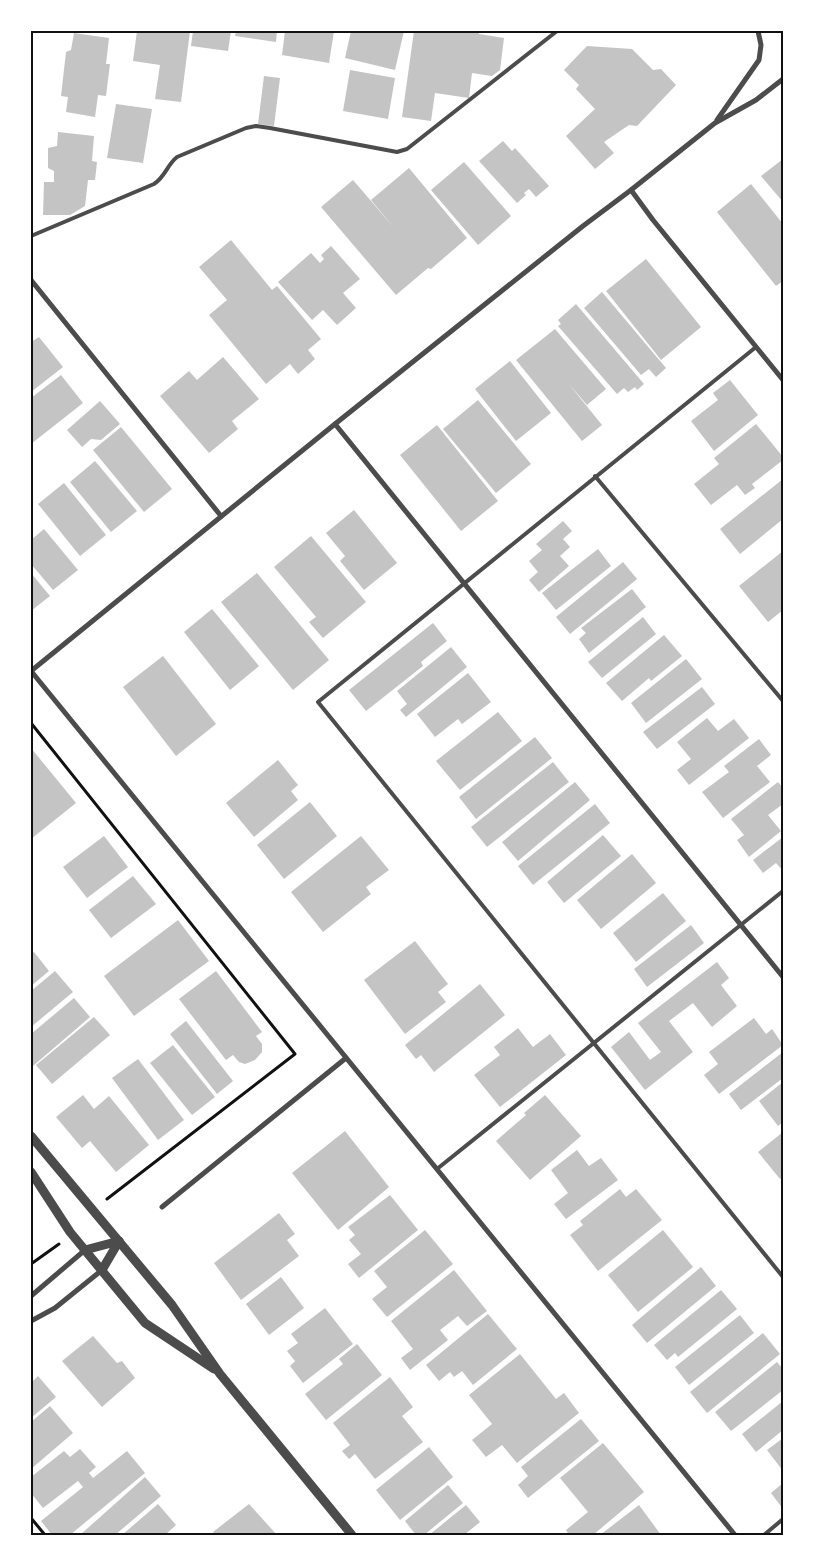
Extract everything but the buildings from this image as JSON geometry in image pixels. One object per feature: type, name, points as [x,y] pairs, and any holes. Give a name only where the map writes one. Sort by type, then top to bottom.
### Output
[{"type":"street","points":[[715,123],[759,60],[762,45],[758,31]]},
{"type":"street","points":[[736,1535],[31,671],[335,424],[576,232],[715,123],[756,100],[783,79]]},
{"type":"street","points":[[631,190],[653,220],[783,380]]},
{"type":"street","points":[[31,280],[222,516]]},
{"type":"street","points":[[335,424],[783,977]]},
{"type":"street","points":[[162,1207],[346,1058]]},
{"type":"street","points":[[31,1136],[172,1306],[220,1374],[352,1535]]},
{"type":"street","points":[[31,1172],[70,1232],[148,1325],[220,1374]]},
{"type":"street","points":[[31,1296],[85,1250],[119,1241]]},
{"type":"street","points":[[31,1321],[55,1308],[102,1270],[119,1241]]},
{"type":"lane","points":[[31,236],[154,184],[162,178],[170,163],[177,157],[234,132],[251,127],[270,128],[397,152],[408,150],[557,31]]},
{"type":"lane","points":[[756,347],[318,702],[783,1276]]},
{"type":"lane","points":[[595,476],[783,701]]},
{"type":"lane","points":[[438,1169],[783,891]]},
{"type":"lane","points":[[764,1535],[783,1519]]},
{"type":"path","points":[[31,723],[295,1054],[94,1210]]},
{"type":"path","points":[[31,1264],[50,1249],[57,1246],[70,1232]]},
{"type":"path","points":[[31,1518],[45,1535]]}]
